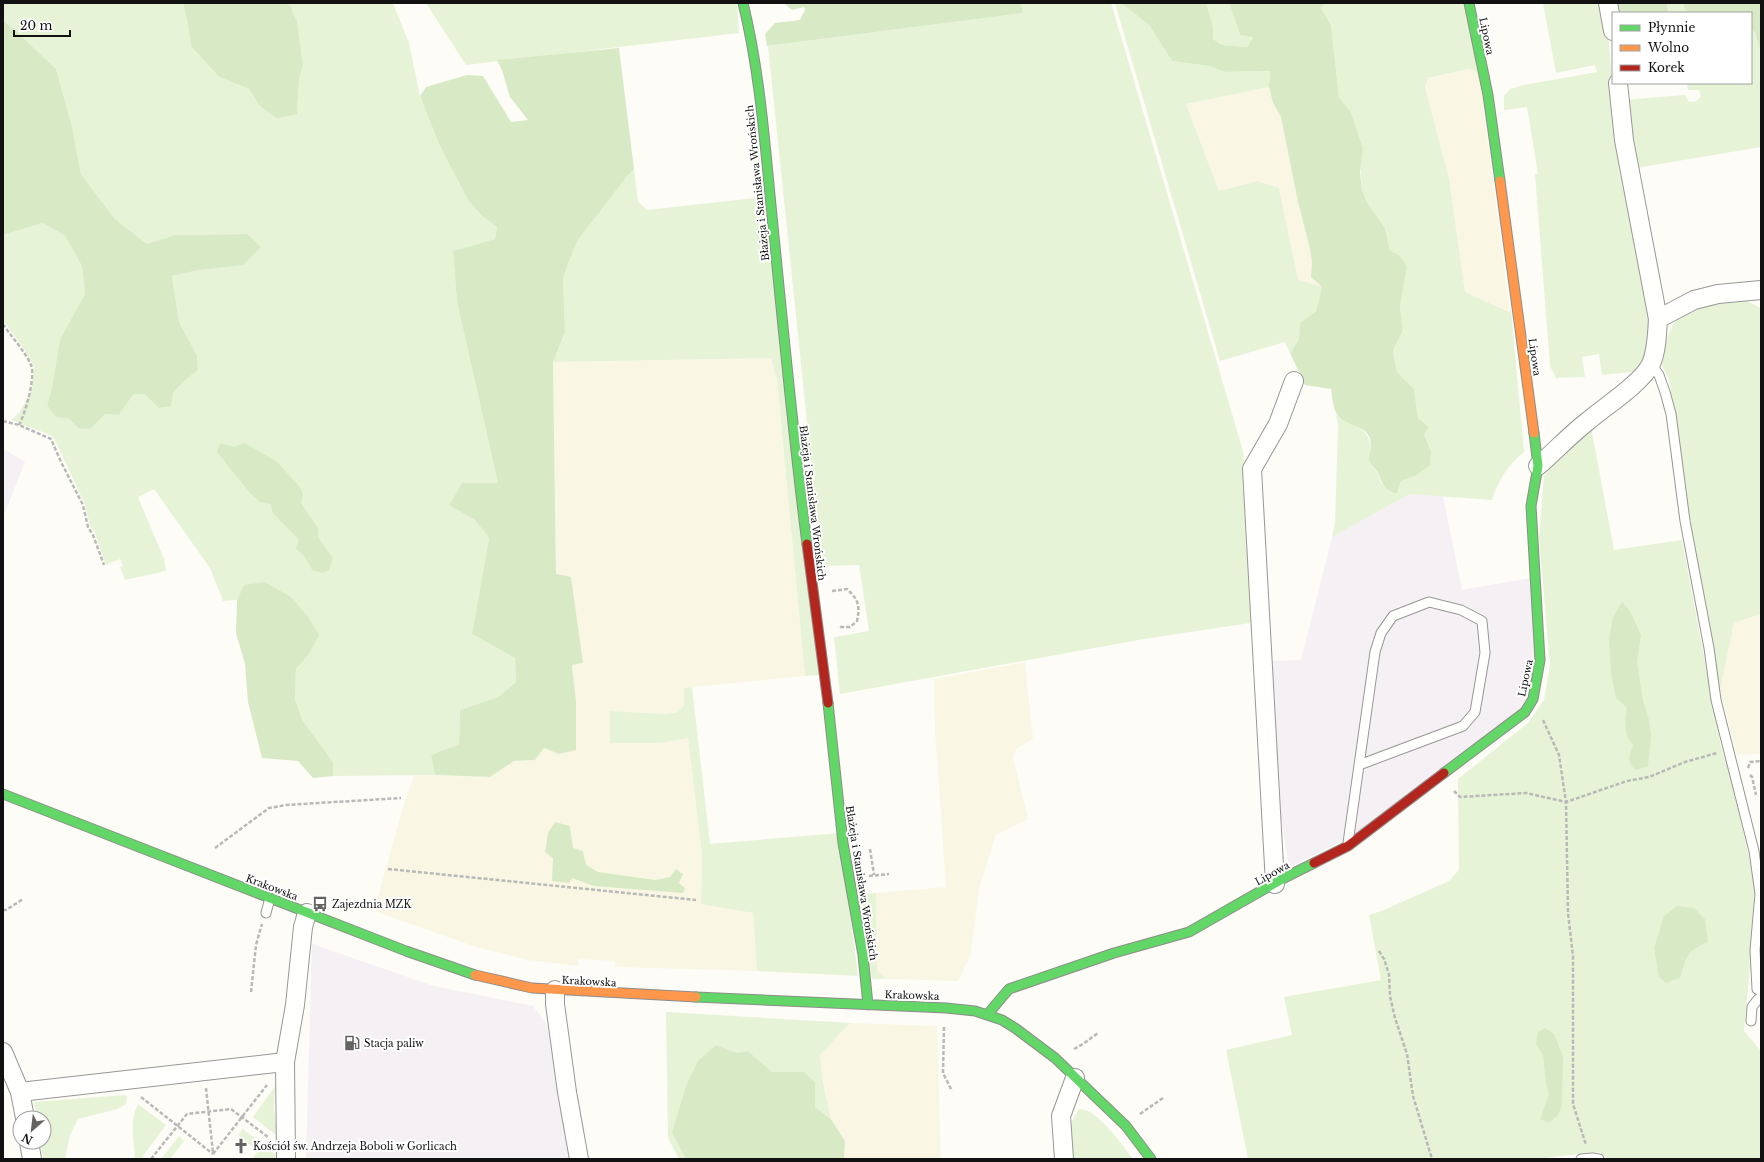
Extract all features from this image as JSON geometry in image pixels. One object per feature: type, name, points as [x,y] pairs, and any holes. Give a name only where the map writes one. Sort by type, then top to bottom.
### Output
[{"type":"street","name":"Błażeja i Stanisława Wrońskich","points":[[743,3],[752,38],[764,135],[797,469],[819,634],[843,843],[863,954],[868,1005]]},
{"type":"street","name":"Lipowa","points":[[987,1015],[1009,989],[1114,953],[1189,932],[1275,884],[1348,846],[1525,712],[1533,699],[1540,660],[1531,506],[1538,466],[1486,86],[1469,3]]},
{"type":"street","points":[[1608,3],[1612,25]]},
{"type":"street","points":[[1538,466],[1586,422],[1642,376],[1651,364],[1656,343],[1658,319],[1624,140],[1618,84]]},
{"type":"street","points":[[1658,319],[1694,300],[1718,294],[1758,293]]},
{"type":"street","points":[[1275,884],[1252,469],[1278,424],[1294,381]]},
{"type":"street","name":"Krakowska","points":[[3,794],[307,913],[469,974],[532,988],[555,990],[946,1008],[975,1011],[1002,1020],[1015,1028],[1054,1058],[1126,1126],[1151,1159]]},
{"type":"street","points":[[286,1155],[285,1062],[295,1005],[303,927],[307,913]]},
{"type":"street","points":[[555,990],[556,1010],[579,1159]]},
{"type":"street","points":[[3,1052],[20,1092],[23,1110]]},
{"type":"street","points":[[20,1092],[285,1062]]},
{"type":"street","points":[[1064,1159],[1061,1116],[1075,1078]]},
{"type":"lane","points":[[1486,86],[1496,83]]},
{"type":"lane","points":[[1651,364],[1659,375],[1671,414],[1685,521],[1709,648],[1716,700],[1747,820],[1760,887],[1755,950],[1757,989],[1761,992]]},
{"type":"lane","points":[[1348,846],[1374,652],[1381,633],[1393,616],[1429,602],[1461,610],[1482,621],[1485,653],[1475,712],[1463,726],[1359,765]]},
{"type":"lane","points":[[266,913],[270,898]]},
{"type":"lane","points":[[1751,1020],[1752,1007],[1758,999],[1761,999]]},
{"type":"lane","points":[[1581,1159],[1596,1158]]},
{"type":"path","points":[[3,324],[32,366],[30,389],[24,415],[19,425]]},
{"type":"path","points":[[3,421],[19,425],[51,439],[83,505],[88,527],[93,534],[104,565]]},
{"type":"path","points":[[814,594],[847,589],[856,598],[860,611],[857,621],[850,627],[832,628],[819,634]]},
{"type":"path","points":[[1533,699],[1559,755],[1566,802],[1568,913],[1573,956],[1573,1104],[1582,1137],[1596,1158]]},
{"type":"path","points":[[1441,775],[1460,798],[1526,793],[1566,802],[1627,781],[1650,777],[1685,762],[1711,754],[1729,752]]},
{"type":"path","points":[[1756,797],[1752,777],[1746,773],[1750,762],[1761,761]]},
{"type":"path","points":[[215,848],[269,808],[286,805],[401,798]]},
{"type":"path","points":[[870,850],[874,875]]},
{"type":"path","points":[[388,869],[696,900]]},
{"type":"path","points":[[862,877],[889,874]]},
{"type":"path","points":[[3,910],[6,910],[23,899]]},
{"type":"path","points":[[250,992],[256,945],[266,913]]},
{"type":"path","points":[[1379,951],[1384,959],[1388,974],[1395,1018],[1407,1054],[1413,1096],[1432,1159]]},
{"type":"path","points":[[944,1024],[943,1073],[952,1091]]},
{"type":"path","points":[[1069,1051],[1083,1044],[1098,1032]]},
{"type":"path","points":[[213,1154],[285,1062]]},
{"type":"path","points":[[204,1071],[213,1154]]},
{"type":"path","points":[[135,1078],[136,1094],[213,1154]]},
{"type":"path","points":[[1142,1112],[1163,1098]]},
{"type":"path","points":[[151,1159],[187,1114],[231,1109],[286,1155]]},
{"type":"shaded area","points":[[1468,69],[1479,72],[1510,312],[1465,292],[1448,176],[1425,87],[1427,79]]},
{"type":"shaded area","points":[[1269,87],[1273,103],[1281,117],[1298,202],[1312,261],[1311,277],[1322,287],[1298,281],[1279,188],[1258,181],[1219,191],[1186,104]]},
{"type":"shaded area","points":[[771,358],[777,380],[805,676],[684,688],[684,705],[678,712],[665,714],[610,711],[610,743],[661,743],[688,738],[702,856],[701,904],[753,913],[757,971],[615,967],[615,961],[579,959],[578,966],[528,960],[476,947],[374,911],[403,807],[414,775],[490,777],[514,761],[535,760],[544,748],[559,754],[576,750],[576,701],[572,665],[583,663],[556,574],[553,362]]},
{"type":"shaded area","points":[[3,449],[25,462],[3,517]]},
{"type":"shaded area","points":[[1410,494],[1443,496],[1462,590],[1531,578],[1538,661],[1526,707],[1359,833],[1289,867],[1271,758],[1272,661],[1301,660],[1332,537]]},
{"type":"shaded area","points":[[1761,614],[1761,754],[1737,755],[1720,690],[1734,623]]},
{"type":"shaded area","points":[[1025,662],[1033,739],[1017,748],[1013,757],[1028,819],[996,835],[979,889],[971,954],[958,981],[886,979],[877,971],[876,893],[946,887],[935,731],[934,679]]},
{"type":"shaded area","points":[[312,944],[434,986],[533,1006],[547,1025],[563,1099],[573,1159],[306,1159]]},
{"type":"shaded area","points":[[850,1023],[937,1026],[941,1159],[844,1159],[845,1141],[831,1119],[823,1080],[820,1055]]},
{"type":"green space","points":[[3,3],[183,3],[191,46],[219,77],[249,89],[259,105],[297,114],[299,80],[303,64],[297,21],[289,3],[393,3],[409,43],[420,96],[439,144],[468,200],[482,216],[497,227],[495,239],[453,251],[457,302],[498,483],[462,483],[449,505],[475,520],[489,538],[472,634],[515,658],[516,682],[498,697],[460,710],[459,744],[431,755],[435,775],[333,776],[333,762],[303,721],[295,700],[296,669],[309,654],[244,585],[237,600],[223,601],[210,568],[154,489],[138,497],[164,559],[166,571],[125,580],[120,567],[123,566],[120,559],[106,565],[95,533],[90,526],[85,505],[54,438],[50,435],[11,420],[19,413],[32,390],[34,367],[26,352],[3,320],[3,235],[43,223],[65,236],[82,266],[85,294],[60,339],[52,387],[47,406],[56,417],[69,419],[78,428],[105,414],[119,415],[133,395],[144,394],[159,408],[184,381],[198,370],[197,355],[179,322],[172,276],[199,270],[247,234],[175,235],[147,244],[114,218],[81,174],[72,126],[56,69],[13,28],[3,21]]},
{"type":"green space","points":[[183,3],[289,3],[297,21],[303,64],[299,80],[297,114],[276,118],[259,105],[249,89],[219,77],[191,46]]},
{"type":"green space","points":[[426,3],[737,3],[739,33],[466,65]]},
{"type":"green space","points":[[784,3],[1021,3],[1023,13],[767,46],[765,34],[775,23],[800,20],[805,10],[804,7],[792,10]]},
{"type":"green space","points":[[1021,3],[1111,3],[1243,451],[1257,622],[1144,639],[840,694],[834,637],[869,631],[859,565],[822,566],[768,46],[1023,13]]},
{"type":"green space","points":[[1115,3],[1121,3],[1149,25],[1172,61],[1209,66],[1225,72],[1270,71],[1269,87],[1186,104],[1219,191],[1258,181],[1279,188],[1298,280],[1322,287],[1316,311],[1300,323],[1299,339],[1290,353],[1285,342],[1220,361]]},
{"type":"green space","points":[[1121,3],[1206,3],[1213,26],[1213,39],[1222,45],[1248,47],[1253,37],[1240,35],[1229,3],[1325,3],[1321,8],[1331,25],[1339,97],[1351,112],[1363,148],[1360,172],[1362,190],[1367,202],[1385,228],[1390,251],[1399,255],[1407,267],[1400,307],[1403,330],[1393,351],[1397,372],[1414,389],[1418,418],[1429,427],[1424,435],[1431,451],[1430,465],[1415,476],[1401,481],[1397,493],[1387,489],[1378,473],[1368,460],[1371,448],[1370,439],[1367,433],[1343,420],[1337,414],[1331,389],[1305,385],[1290,353],[1299,339],[1300,323],[1316,311],[1322,287],[1311,277],[1312,261],[1309,245],[1298,202],[1281,117],[1273,103],[1269,87],[1270,71],[1225,72],[1209,66],[1172,61],[1149,25]]},
{"type":"green space","points":[[1206,3],[1229,3],[1240,35],[1253,36],[1249,47],[1222,45],[1213,39],[1213,26]]},
{"type":"green space","points":[[1325,3],[1464,3],[1479,72],[1468,69],[1428,78],[1425,87],[1449,179],[1465,292],[1509,312],[1511,310],[1524,452],[1504,473],[1492,500],[1410,494],[1332,537],[1335,524],[1338,425],[1336,414],[1367,435],[1370,441],[1368,460],[1378,474],[1381,483],[1398,491],[1401,481],[1415,476],[1431,451],[1424,435],[1429,427],[1418,418],[1414,389],[1397,372],[1393,351],[1403,330],[1400,307],[1407,267],[1390,251],[1385,228],[1367,202],[1362,190],[1360,161],[1363,148],[1351,112],[1339,97],[1331,25],[1321,8]]},
{"type":"green space","points":[[1543,3],[1603,3],[1608,29],[1612,84],[1639,253],[1650,301],[1646,357],[1640,369],[1632,372],[1602,375],[1599,354],[1582,357],[1585,377],[1556,378],[1550,366],[1535,174],[1538,174],[1527,107],[1504,110],[1504,96],[1510,89],[1524,85],[1597,72],[1595,65],[1556,73]]},
{"type":"green space","points":[[1613,3],[1667,3],[1668,12],[1615,12]]},
{"type":"green space","points":[[1667,3],[1683,3],[1686,12],[1668,12]]},
{"type":"green space","points":[[1683,3],[1761,3],[1761,52],[1755,33],[1752,30],[1752,12],[1686,12]]},
{"type":"green space","points":[[3,21],[13,28],[56,69],[72,126],[81,174],[114,218],[147,244],[175,235],[247,234],[261,247],[243,265],[199,270],[172,276],[179,322],[197,355],[198,370],[184,381],[173,393],[171,406],[159,408],[144,394],[133,395],[119,415],[105,414],[90,429],[78,428],[69,419],[56,417],[47,406],[52,387],[60,339],[85,294],[82,266],[65,236],[43,223],[3,235]]},
{"type":"green space","points":[[1752,30],[1755,33],[1761,52],[1761,147],[1636,168],[1623,100],[1685,95],[1689,102],[1697,101],[1701,96],[1699,90],[1688,90],[1687,84],[1752,84]]},
{"type":"green space","points":[[619,48],[634,169],[578,240],[563,279],[565,332],[553,362],[556,574],[571,577],[583,663],[572,665],[576,701],[576,750],[559,754],[544,748],[535,760],[514,761],[490,777],[435,775],[431,755],[459,744],[460,710],[498,697],[516,682],[515,658],[472,634],[489,538],[475,520],[449,505],[462,483],[498,483],[457,302],[453,251],[495,239],[497,227],[482,216],[468,200],[439,144],[420,96],[426,87],[467,75],[483,76],[511,122],[528,120],[510,97],[502,70],[497,60]]},
{"type":"green space","points":[[634,169],[638,202],[647,210],[765,197],[821,675],[805,676],[777,380],[771,358],[553,362],[565,332],[563,279],[578,240],[627,175]]},
{"type":"green space","points":[[1714,299],[1743,299],[1761,308],[1761,614],[1734,623],[1720,690],[1708,614],[1694,544],[1669,380],[1662,365],[1662,350],[1673,324],[1686,310]]},
{"type":"green space","points":[[1591,427],[1614,550],[1682,540],[1721,747],[1731,776],[1757,894],[1744,1031],[1761,1051],[1761,1159],[1608,1159],[1599,1152],[1536,1159],[1248,1159],[1226,1050],[1292,1035],[1284,997],[1381,980],[1369,915],[1384,910],[1449,881],[1459,870],[1458,779],[1528,723],[1544,700],[1550,665],[1539,538],[1544,476],[1571,443]]},
{"type":"green space","points":[[220,443],[234,447],[245,443],[277,462],[299,486],[303,494],[301,503],[318,528],[318,537],[333,558],[329,570],[322,573],[312,570],[305,557],[296,549],[299,540],[273,513],[270,504],[260,502],[250,493],[217,452]]},
{"type":"green space","points":[[265,582],[291,597],[308,617],[319,635],[309,654],[296,669],[295,700],[303,721],[333,762],[333,776],[313,778],[298,761],[262,758],[248,702],[245,664],[236,633],[237,600],[244,585]]},
{"type":"green space","points":[[1622,602],[1630,611],[1641,635],[1637,662],[1643,701],[1649,720],[1651,736],[1648,766],[1636,770],[1629,759],[1633,745],[1626,732],[1625,723],[1627,708],[1616,698],[1611,673],[1609,639],[1613,617]]},
{"type":"green space","points":[[692,687],[710,844],[840,833],[858,976],[757,971],[753,913],[701,904],[702,856],[688,738],[661,743],[610,743],[610,711],[665,714],[678,712],[684,705],[684,688]]},
{"type":"green space","points":[[555,822],[570,826],[573,848],[583,851],[586,865],[598,872],[655,880],[670,877],[676,869],[683,874],[679,883],[685,888],[683,893],[594,886],[572,878],[569,883],[552,881],[553,858],[545,852],[548,833]]},
{"type":"green space","points":[[876,893],[877,971],[886,979],[872,979],[861,894]]},
{"type":"green space","points":[[1677,906],[1694,908],[1705,919],[1708,942],[1695,949],[1688,955],[1680,978],[1666,983],[1659,977],[1654,948],[1664,916]]},
{"type":"green space","points":[[666,1012],[850,1023],[820,1055],[823,1082],[831,1119],[815,1107],[815,1082],[804,1072],[772,1072],[748,1052],[737,1053],[716,1045],[672,1133],[686,1159],[679,1159],[668,1138]]},
{"type":"green space","points":[[1545,1028],[1554,1034],[1563,1056],[1562,1105],[1558,1115],[1549,1123],[1540,1119],[1549,1094],[1546,1083],[1543,1055],[1536,1044],[1538,1032]]},
{"type":"green space","points":[[716,1045],[737,1053],[748,1051],[772,1072],[804,1072],[815,1082],[815,1107],[831,1119],[845,1141],[844,1159],[686,1159],[672,1133],[686,1086],[698,1061]]},
{"type":"green space","points":[[275,1086],[274,1110],[277,1136],[253,1117]]},
{"type":"green space","points":[[124,1095],[127,1097],[126,1104],[117,1109],[78,1119],[70,1135],[65,1159],[43,1158],[42,1150],[52,1150],[52,1110],[36,1110],[34,1102]]},
{"type":"green space","points":[[138,1104],[166,1125],[143,1156],[144,1159],[135,1159],[133,1124],[135,1110]]},
{"type":"green space","points":[[1079,1109],[1086,1110],[1101,1121],[1133,1159],[1072,1159],[1071,1123]]},
{"type":"green space","points":[[243,1129],[277,1156],[275,1159],[252,1159],[258,1151],[238,1135]]},
{"type":"green space","points":[[179,1136],[184,1141],[170,1159],[161,1159]]},
{"type":"traffic: fast","points":[[743,3],[758,82],[807,544]]},
{"type":"traffic: fast","points":[[1469,3],[1488,95],[1500,181]]},
{"type":"traffic: fast","points":[[1444,773],[1525,712],[1533,699],[1540,660],[1531,506],[1538,466],[1534,433]]},
{"type":"traffic: fast","points":[[828,703],[843,843],[863,955],[868,1005]]},
{"type":"traffic: fast","points":[[3,794],[406,951],[475,975]]},
{"type":"traffic: fast","points":[[987,1015],[1009,989],[1114,953],[1189,932],[1282,879],[1314,863]]},
{"type":"traffic: fast","points":[[696,997],[946,1008],[975,1011],[1002,1020],[1055,1058],[1126,1126],[1151,1159]]},
{"type":"traffic: slow","points":[[1500,181],[1534,433]]},
{"type":"traffic: slow","points":[[475,975],[532,988],[696,997]]},
{"type":"traffic: jam","points":[[807,544],[828,703]]},
{"type":"traffic: jam","points":[[1314,863],[1348,846],[1444,773]]},
{"type":"place","name":"Zajezdnia MZK","points":[[320,904]]},
{"type":"place","name":"Stacja paliw","points":[[352,1043]]},
{"type":"place","name":"Kościół św. Andrzeja Boboli w Gorlicach","points":[[241,1146]]}]
